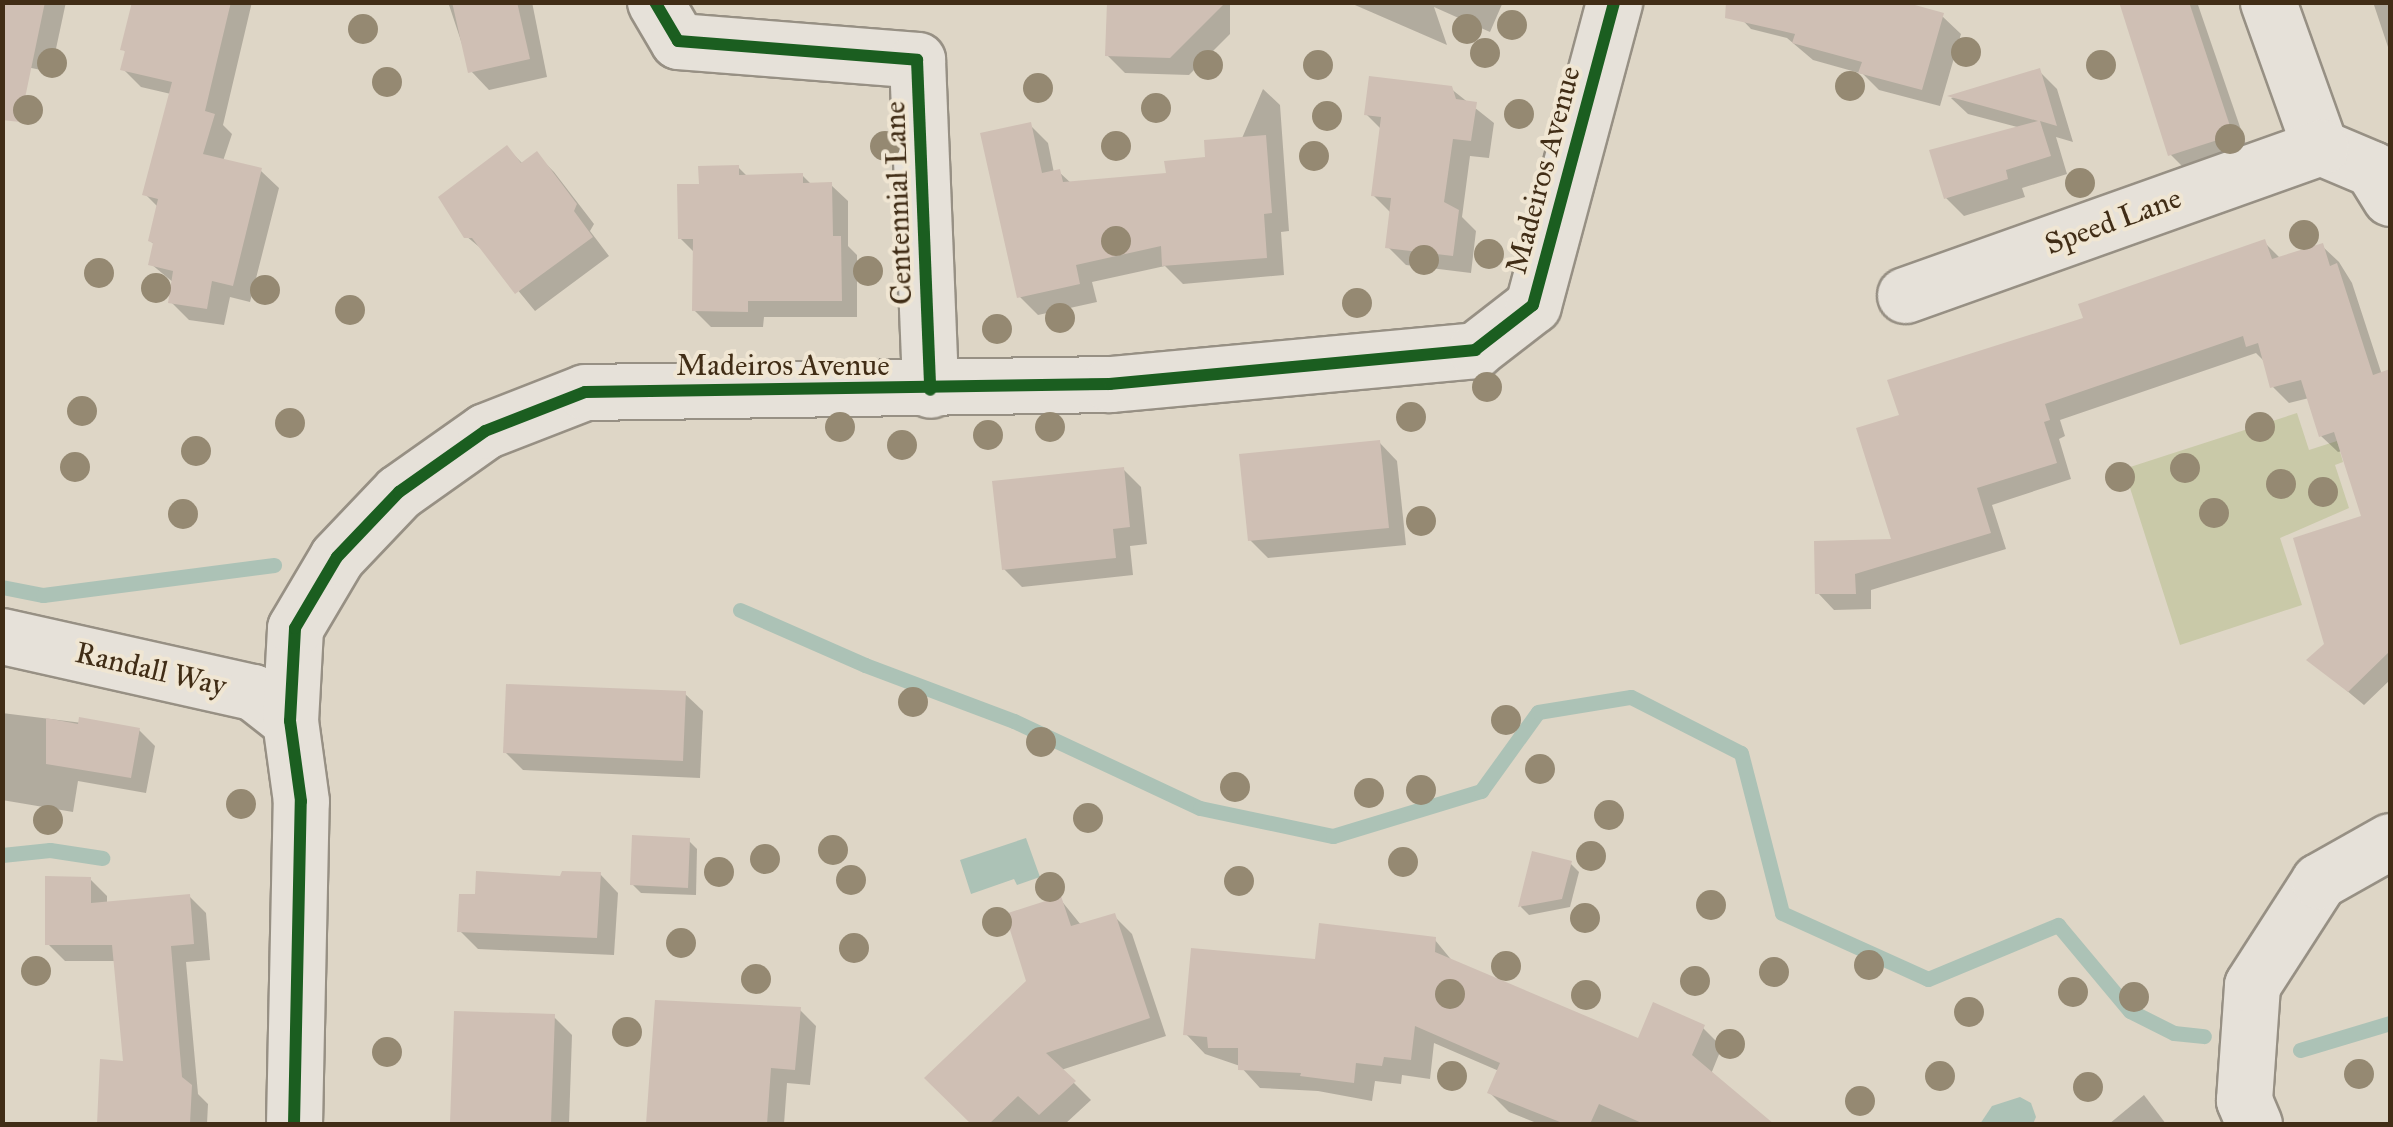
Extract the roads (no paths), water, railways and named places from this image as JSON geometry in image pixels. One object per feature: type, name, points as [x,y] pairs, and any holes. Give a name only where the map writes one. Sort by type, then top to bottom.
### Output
[{"type":"street","name":"Centennial Lane","points":[[655,2],[678,41],[917,60],[930,390]]},
{"type":"street","name":"Madeiros Avenue","points":[[294,1124],[302,802],[290,722],[296,628],[338,557],[399,492],[486,431],[585,392],[767,386],[930,390],[1110,384],[1474,350],[1533,305],[1614,2]]},
{"type":"street","points":[[2268,2],[2320,147],[2372,169],[2390,198]]},
{"type":"street","name":"Speed Lane","points":[[1905,295],[2320,147]]},
{"type":"street","name":"Randall Way","points":[[2,636],[253,692],[290,722]]},
{"type":"street","points":[[2254,1124],[2244,1100],[2252,984],[2319,880],[2390,840]]},
{"type":"waterway","points":[[2,587],[43,595],[274,565]]},
{"type":"waterway","points":[[740,610],[865,665],[1014,721],[1200,808],[1333,836],[1481,791],[1538,712],[1631,697],[1741,753],[1782,913],[1928,979],[2058,925],[2130,1011],[2174,1033],[2204,1036]]},
{"type":"waterway","points":[[2,855],[50,850],[102,858]]},
{"type":"waterway","points":[[2300,1050],[2390,1023]]}]
